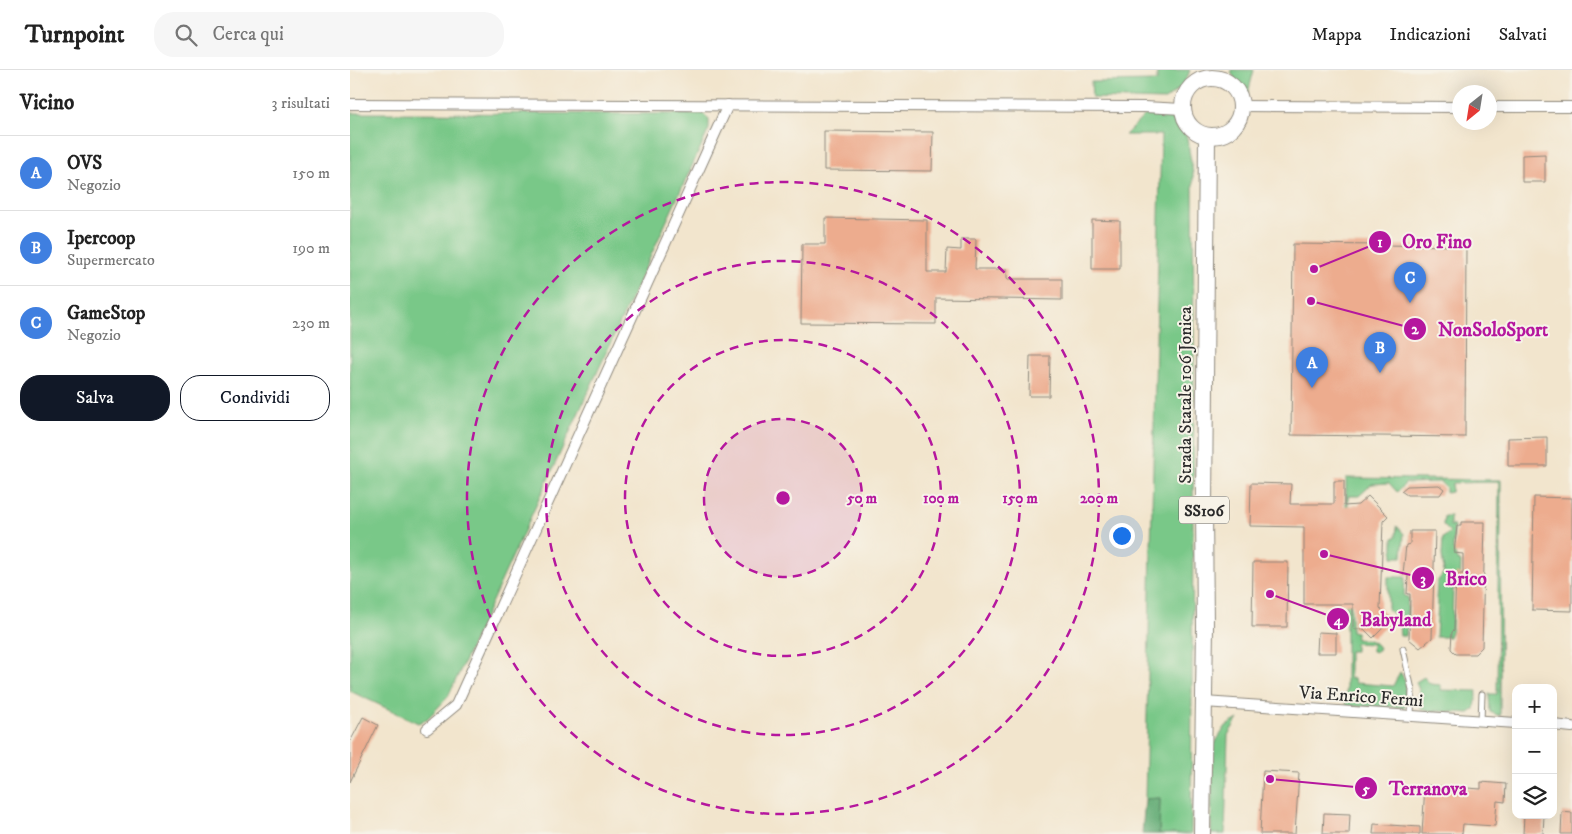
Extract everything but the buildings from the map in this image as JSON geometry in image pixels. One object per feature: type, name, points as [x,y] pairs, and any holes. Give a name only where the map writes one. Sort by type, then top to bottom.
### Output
[{"type":"main road","points":[[1209,74],[1228,83],[1234,89],[1239,97],[1241,106],[1236,124],[1221,135],[1207,136],[1194,130],[1187,123],[1183,114],[1183,104],[1191,86],[1209,74]]},
{"type":"main road","name":"Strada Statale 106 Jonica","points":[[1202,834],[1207,136]]},
{"type":"street","points":[[350,104],[1144,107],[1183,109]]},
{"type":"street","points":[[427,729],[456,704],[728,106]]},
{"type":"street","points":[[1241,106],[1452,107]]},
{"type":"street","points":[[1497,107],[1572,107]]},
{"type":"street","name":"Via Enrico Fermi","points":[[1204,702],[1512,723]]},
{"type":"street","points":[[1557,725],[1572,726]]},
{"type":"lane","points":[[1403,649],[1412,690],[1410,716]]},
{"type":"lane","points":[[1481,720],[1482,694]]},
{"type":"green space","points":[[1157,70],[1190,70],[1180,88],[1165,100],[1092,98],[1091,82],[1157,81]]},
{"type":"green space","points":[[1231,70],[1254,70],[1248,93],[1237,83]]},
{"type":"green space","points":[[350,113],[704,114],[709,120],[709,129],[448,697],[427,719],[418,723],[350,691]]},
{"type":"green space","points":[[1145,115],[1165,115],[1183,128],[1187,138],[1193,173],[1194,368],[1191,834],[1159,834],[1160,798],[1145,799],[1161,135],[1125,135]]},
{"type":"green space","points":[[1346,478],[1501,480],[1500,716],[1490,712],[1489,694],[1497,694],[1499,482],[1452,483],[1451,492],[1446,493],[1446,488],[1440,482],[1406,483],[1397,492],[1389,483],[1372,484],[1359,496],[1348,496],[1348,548],[1351,548],[1351,631],[1356,632],[1356,639],[1372,641],[1379,648],[1376,652],[1372,651],[1372,644],[1355,643],[1355,651],[1349,651],[1349,678],[1354,678],[1355,683],[1393,686],[1400,672],[1405,680],[1405,707],[1346,706]]},
{"type":"green space","points":[[1444,516],[1450,516],[1450,526],[1454,526],[1453,549],[1457,560],[1461,562],[1460,589],[1453,589],[1452,629],[1449,637],[1436,637],[1437,582],[1444,572],[1443,538],[1450,532],[1443,525]]},
{"type":"green space","points":[[1397,526],[1404,534],[1402,557],[1393,557],[1393,538],[1396,537]]},
{"type":"green space","points":[[1388,577],[1405,577],[1404,596],[1408,597],[1406,636],[1400,636],[1399,622],[1388,609]]},
{"type":"green space","points":[[1424,677],[1430,684],[1441,685],[1441,690],[1477,691],[1475,709],[1469,713],[1422,710],[1418,704],[1419,690],[1416,682]]},
{"type":"green space","points":[[1238,719],[1228,735],[1225,834],[1211,834],[1213,746],[1226,726]]},
{"type":"green space","points":[[1160,798],[1159,834],[1142,834],[1145,799]]},
{"type":"place","name":"Oro Fino","points":[[1314,269]]},
{"type":"place","name":"NonSoloSport","points":[[1311,301]]},
{"type":"place","name":"GameStop","points":[[1410,303]]},
{"type":"place","name":"Ipercoop","points":[[1380,373]]},
{"type":"place","name":"OVS","points":[[1312,388]]},
{"type":"place","name":"Brico","points":[[1324,554]]},
{"type":"place","name":"Babyland","points":[[1270,594]]},
{"type":"place","name":"Terranova","points":[[1270,779]]}]
